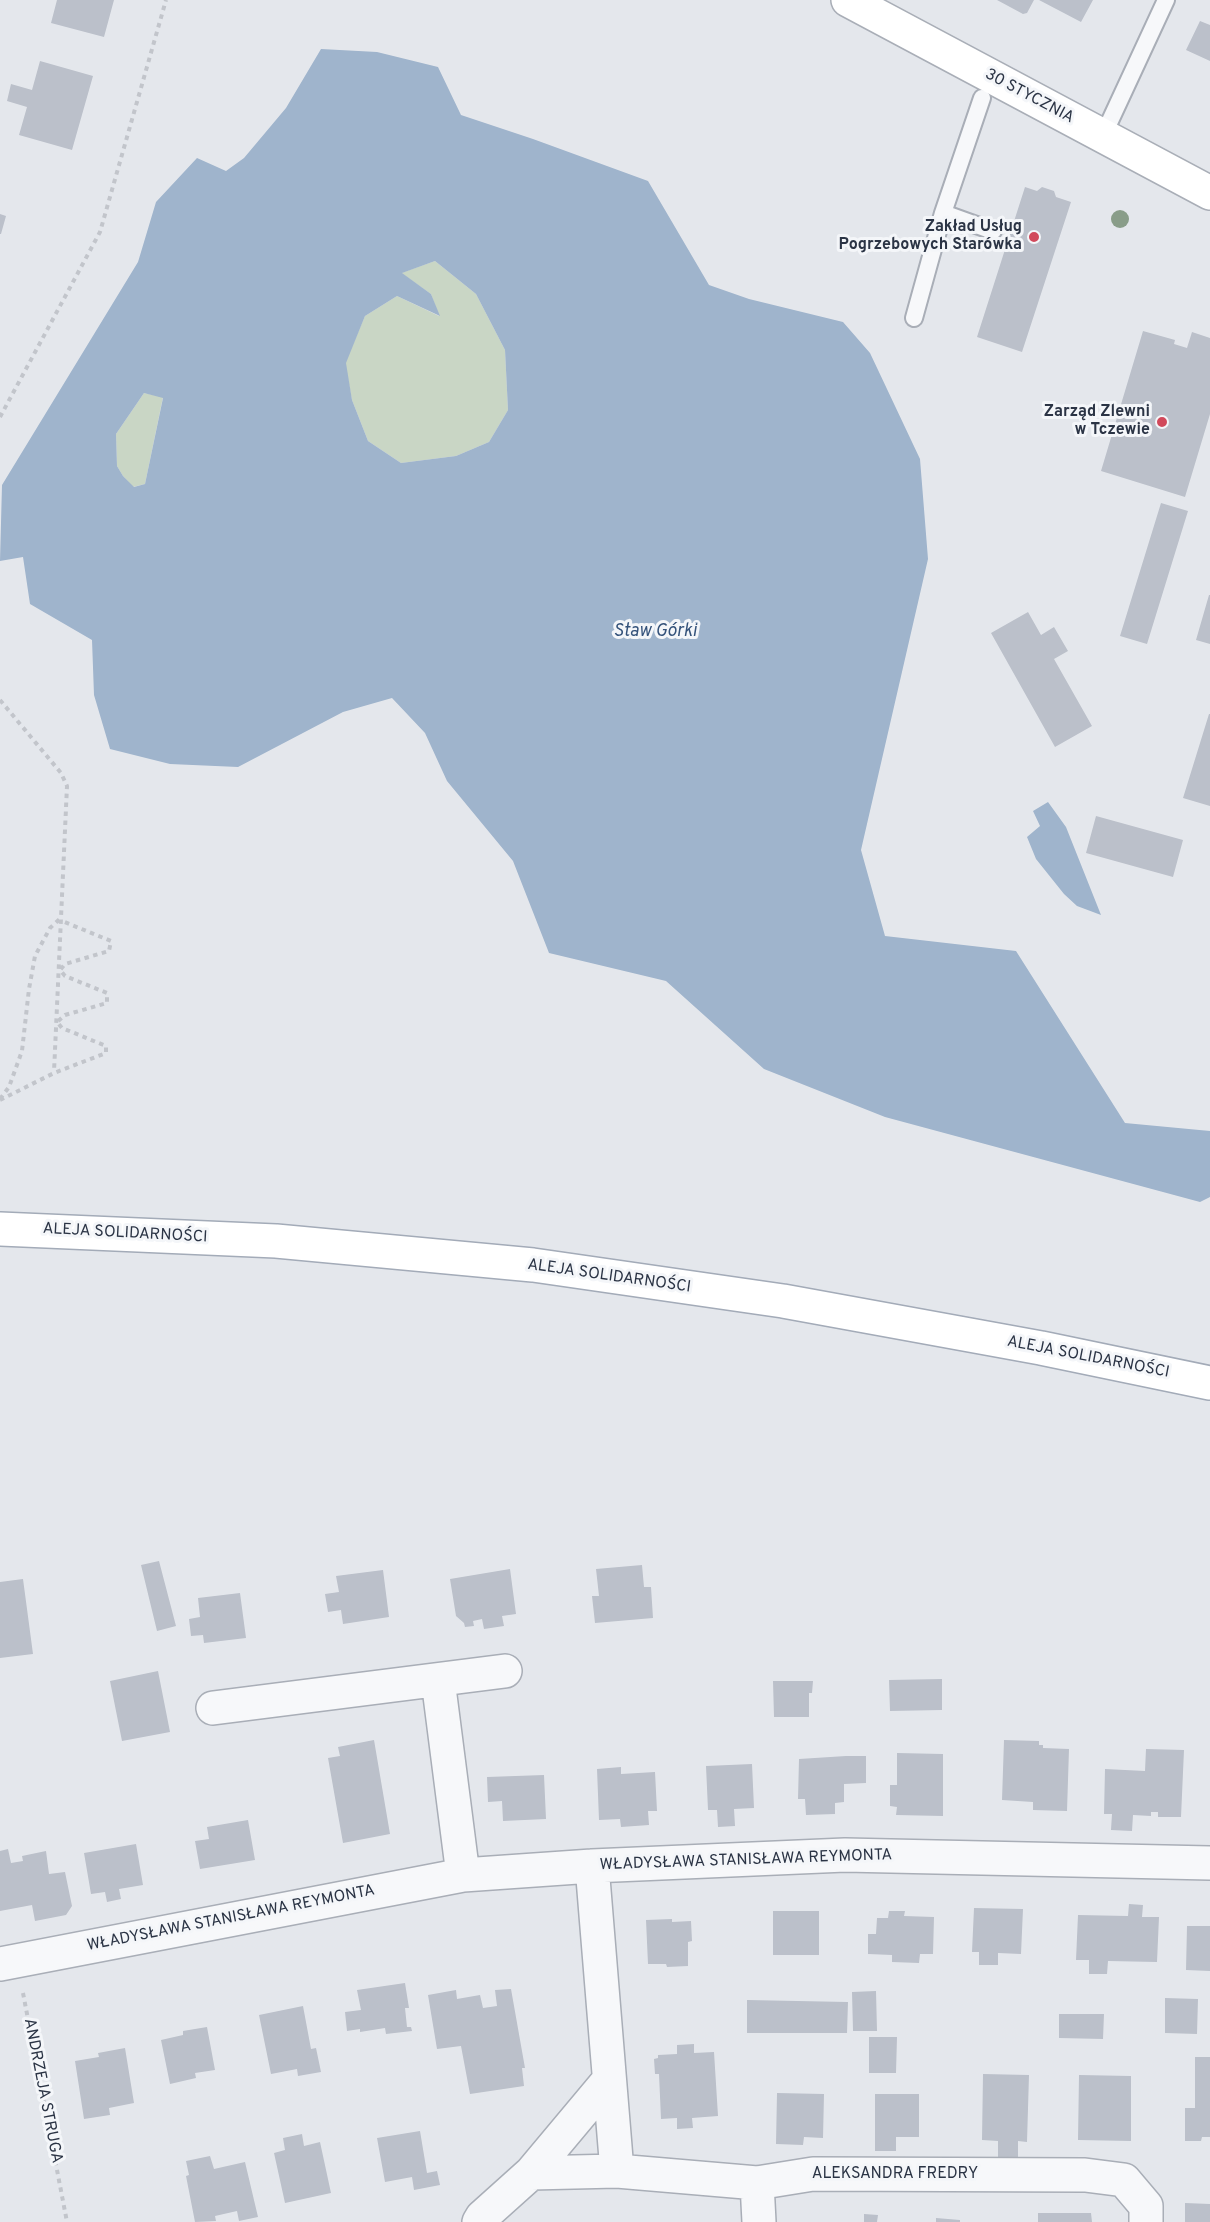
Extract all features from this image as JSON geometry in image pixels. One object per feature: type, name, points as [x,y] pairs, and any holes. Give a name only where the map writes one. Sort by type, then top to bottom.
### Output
[{"type":"main road","name":"30 STYCZNIA","points":[[848,0],[1210,194]]},
{"type":"main road","name":"ALEJA SOLIDARNOŚCI","points":[[0,1229],[276,1241],[533,1265],[783,1301],[1041,1348],[1210,1383]]},
{"type":"street","points":[[213,1708],[505,1671]]},
{"type":"street","points":[[438,1680],[463,1875]]},
{"type":"street","name":"WŁADYSŁAWA STANISŁAWA REYMONTA","points":[[8,1962],[463,1875],[592,1866],[845,1855],[1210,1863]]},
{"type":"street","points":[[592,1866],[616,2172]]},
{"type":"street","points":[[479,2222],[531,2173],[608,2081]]},
{"type":"street","name":"ALEKSANDRA FREDRY","points":[[531,2173],[616,2172],[758,2183],[813,2174],[1085,2175],[1124,2180],[1146,2206],[1146,2222]]},
{"type":"street","points":[[758,2183],[759,2222]]},
{"type":"lane","points":[[1103,136],[1166,0]]},
{"type":"lane","points":[[914,318],[944,213],[982,98]]},
{"type":"lane","points":[[944,213],[993,231]]},
{"type":"path","points":[[0,417],[100,232],[166,0]]},
{"type":"path","points":[[0,700],[61,773],[67,786],[54,1073]]},
{"type":"path","points":[[60,970],[65,964],[109,951],[111,941],[62,919]]},
{"type":"path","points":[[0,1099],[9,1087],[22,1051],[35,956],[50,928],[62,919]]},
{"type":"path","points":[[57,1022],[65,1015],[107,1003],[107,993],[65,976],[60,970]]},
{"type":"path","points":[[0,1099],[54,1073],[106,1053],[106,1046],[62,1028],[57,1022]]},
{"type":"path","name":"ANDRZEJA STRUGA","points":[[8,1962],[67,2222]]},
{"type":"green space","points":[[435,261],[476,294],[505,350],[508,410],[489,442],[456,456],[401,463],[368,441],[352,400],[345,363],[365,316],[397,296],[439,316],[431,294],[401,273]]},
{"type":"green space","points":[[144,393],[163,397],[145,484],[133,487],[117,466],[116,434]]},
{"type":"water","name":"Staw Górki","points":[[321,49],[377,52],[438,67],[461,115],[648,181],[709,285],[749,299],[843,322],[870,353],[920,459],[928,559],[861,850],[885,936],[1016,951],[1125,1123],[1210,1131],[1210,1197],[1200,1202],[885,1117],[764,1069],[666,981],[549,953],[513,861],[447,781],[425,733],[392,698],[343,712],[238,767],[170,764],[110,749],[94,695],[92,640],[30,604],[23,557],[0,561],[2,485],[138,262],[156,202],[197,158],[226,171],[244,158],[286,108]],"holes":[[[435,261],[476,294],[505,350],[508,410],[489,442],[456,456],[401,463],[368,441],[352,400],[346,363],[365,316],[397,296],[440,316],[431,294],[402,273]],[[144,393],[163,398],[145,484],[134,487],[117,466],[116,434]]]},
{"type":"water","points":[[1048,802],[1066,827],[1101,915],[1077,906],[1064,894],[1036,859],[1027,837],[1040,826],[1033,811]]},
{"type":"building","points":[[57,0],[114,0],[104,37],[51,23]]},
{"type":"building","points":[[997,0],[1034,0],[1027,13],[1023,14]]},
{"type":"building","points":[[1039,0],[1093,0],[1081,22]]},
{"type":"building","points":[[1200,21],[1210,25],[1210,61],[1186,50]]},
{"type":"building","points":[[40,61],[93,76],[72,150],[19,135],[27,107],[7,101],[11,84],[32,90]]},
{"type":"building","points":[[1025,187],[1037,191],[1042,187],[1054,191],[1056,197],[1071,202],[1022,352],[977,337]]},
{"type":"building","points":[[0,214],[6,216],[1,234],[0,234]]},
{"type":"building","points":[[1143,331],[1175,340],[1174,344],[1187,348],[1192,332],[1210,338],[1210,414],[1185,497],[1101,471]]},
{"type":"building","points":[[1161,503],[1188,511],[1147,644],[1120,636]]},
{"type":"building","points":[[1210,595],[1210,644],[1196,640]]},
{"type":"building","points":[[1028,612],[1041,635],[1054,627],[1068,651],[1054,659],[1092,726],[1055,747],[991,633]]},
{"type":"building","points":[[1210,714],[1210,806],[1183,798]]},
{"type":"building","points":[[1096,816],[1183,840],[1173,877],[1086,853]]},
{"type":"building","points":[[159,1561],[176,1626],[157,1631],[141,1565]]},
{"type":"building","points":[[642,1565],[644,1587],[651,1587],[653,1618],[595,1623],[592,1596],[599,1596],[596,1569]]},
{"type":"building","points":[[510,1569],[516,1614],[502,1616],[504,1626],[484,1629],[482,1619],[473,1621],[474,1626],[465,1627],[456,1616],[450,1579]]},
{"type":"building","points":[[383,1570],[389,1617],[343,1624],[341,1610],[328,1612],[325,1594],[339,1592],[336,1576]]},
{"type":"building","points":[[23,1579],[33,1654],[0,1658],[0,1582]]},
{"type":"building","points":[[240,1593],[246,1638],[204,1643],[203,1635],[191,1636],[189,1619],[200,1617],[198,1598]]},
{"type":"building","points":[[158,1671],[170,1732],[122,1741],[110,1681]]},
{"type":"building","points":[[942,1679],[942,1710],[890,1711],[889,1680]]},
{"type":"building","points":[[773,1681],[813,1681],[812,1693],[809,1693],[809,1717],[774,1717]]},
{"type":"building","points":[[374,1740],[390,1834],[343,1843],[328,1758],[340,1756],[338,1747]]},
{"type":"building","points":[[1004,1740],[1039,1741],[1039,1745],[1043,1745],[1043,1748],[1069,1749],[1067,1811],[1033,1810],[1033,1802],[1002,1800]]},
{"type":"building","points":[[1146,1749],[1184,1750],[1181,1817],[1158,1817],[1158,1812],[1151,1812],[1151,1816],[1133,1815],[1132,1831],[1111,1830],[1112,1814],[1104,1814],[1105,1769],[1145,1771]]},
{"type":"building","points":[[897,1753],[943,1754],[943,1816],[896,1815],[897,1807],[890,1806],[890,1785],[897,1785]]},
{"type":"building","points":[[866,1756],[866,1783],[844,1784],[844,1802],[835,1803],[835,1814],[806,1815],[805,1799],[798,1799],[799,1759]]},
{"type":"building","points":[[752,1764],[754,1808],[734,1809],[735,1826],[718,1827],[717,1810],[708,1810],[706,1766]]},
{"type":"building","points":[[621,1767],[621,1774],[655,1772],[657,1811],[648,1811],[649,1825],[621,1827],[620,1819],[599,1820],[597,1769]]},
{"type":"building","points":[[544,1775],[546,1819],[503,1821],[502,1801],[488,1802],[487,1777]]},
{"type":"building","points":[[248,1820],[255,1860],[200,1869],[195,1841],[209,1839],[207,1827]]},
{"type":"building","points":[[136,1844],[143,1885],[119,1889],[121,1899],[107,1902],[105,1892],[91,1894],[84,1853]]},
{"type":"building","points":[[8,1849],[11,1863],[23,1861],[22,1856],[46,1851],[49,1874],[65,1872],[72,1906],[66,1915],[35,1921],[32,1905],[0,1911],[0,1851]]},
{"type":"building","points":[[1129,1904],[1143,1905],[1142,1917],[1159,1917],[1157,1962],[1108,1961],[1107,1974],[1089,1974],[1089,1960],[1076,1960],[1078,1915],[1128,1916]]},
{"type":"building","points":[[974,1908],[1023,1909],[1021,1954],[998,1953],[998,1965],[979,1965],[979,1952],[972,1952]]},
{"type":"building","points":[[773,1911],[819,1911],[819,1955],[773,1955]]},
{"type":"building","points":[[889,1911],[905,1911],[904,1916],[934,1917],[933,1954],[920,1954],[919,1963],[892,1962],[892,1955],[868,1954],[868,1934],[876,1934],[877,1918],[888,1918]]},
{"type":"building","points":[[672,1919],[672,1922],[691,1921],[692,1941],[688,1942],[688,1966],[667,1967],[666,1964],[648,1964],[646,1920]]},
{"type":"building","points":[[1187,1926],[1210,1926],[1210,1971],[1186,1970]]},
{"type":"building","points":[[405,1983],[409,2008],[405,2008],[407,2027],[411,2027],[412,2031],[386,2034],[385,2028],[360,2032],[360,2029],[347,2031],[345,2012],[361,2010],[357,1990]]},
{"type":"building","points":[[511,1989],[525,2068],[522,2068],[524,2086],[470,2094],[461,2046],[437,2049],[428,1995],[456,1990],[457,1999],[480,1995],[483,2008],[497,2006],[495,1990]]},
{"type":"building","points":[[876,1991],[877,2031],[853,2031],[852,1992]]},
{"type":"building","points":[[1165,1998],[1198,1999],[1197,2034],[1165,2033]]},
{"type":"building","points":[[747,2000],[848,2002],[847,2033],[747,2033]]},
{"type":"building","points":[[303,2006],[311,2049],[316,2048],[321,2072],[298,2076],[297,2069],[271,2074],[259,2015]]},
{"type":"building","points":[[1059,2014],[1104,2014],[1103,2039],[1059,2038]]},
{"type":"building","points":[[207,2027],[215,2070],[195,2073],[196,2078],[170,2084],[161,2040],[183,2035],[183,2031]]},
{"type":"building","points":[[869,2037],[897,2037],[896,2073],[869,2073]]},
{"type":"building","points":[[694,2044],[694,2053],[714,2052],[718,2116],[692,2118],[693,2128],[677,2129],[677,2118],[661,2119],[659,2074],[655,2074],[654,2059],[658,2058],[658,2055],[677,2054],[677,2045]]},
{"type":"building","points":[[125,2048],[134,2103],[109,2108],[110,2115],[84,2119],[75,2061],[99,2057],[98,2053]]},
{"type":"building","points":[[1195,2057],[1210,2057],[1210,2137],[1202,2137],[1201,2141],[1185,2141],[1185,2108],[1195,2108]]},
{"type":"building","points":[[983,2074],[1029,2075],[1027,2142],[1018,2141],[1018,2158],[998,2157],[998,2141],[982,2140]]},
{"type":"building","points":[[1079,2075],[1131,2076],[1131,2141],[1078,2140]]},
{"type":"building","points":[[777,2093],[824,2094],[823,2138],[804,2137],[803,2145],[776,2144]]},
{"type":"building","points":[[875,2094],[919,2094],[919,2137],[896,2137],[896,2151],[875,2151]]},
{"type":"building","points":[[420,2131],[427,2173],[437,2171],[440,2185],[414,2190],[412,2177],[385,2182],[377,2138]]},
{"type":"building","points":[[302,2134],[304,2146],[320,2142],[331,2193],[285,2203],[274,2153],[285,2150],[283,2138]]},
{"type":"building","points":[[210,2156],[214,2169],[245,2162],[258,2217],[239,2221],[237,2211],[215,2216],[216,2221],[195,2222],[186,2176],[189,2175],[186,2161]]},
{"type":"building","points":[[1185,2203],[1210,2204],[1210,2222],[1185,2222]]},
{"type":"building","points":[[1038,2213],[1091,2213],[1092,2222],[1038,2222]]},
{"type":"building","points":[[864,2214],[878,2215],[877,2222],[864,2222]]},
{"type":"building","points":[[936,2218],[960,2220],[960,2222],[936,2222]]},
{"type":"place","name":"Zakład Usług Pogrzebowych Starówka","points":[[1034,237]]},
{"type":"place","name":"Zarząd Zlewni w Tczewie","points":[[1162,422]]}]
